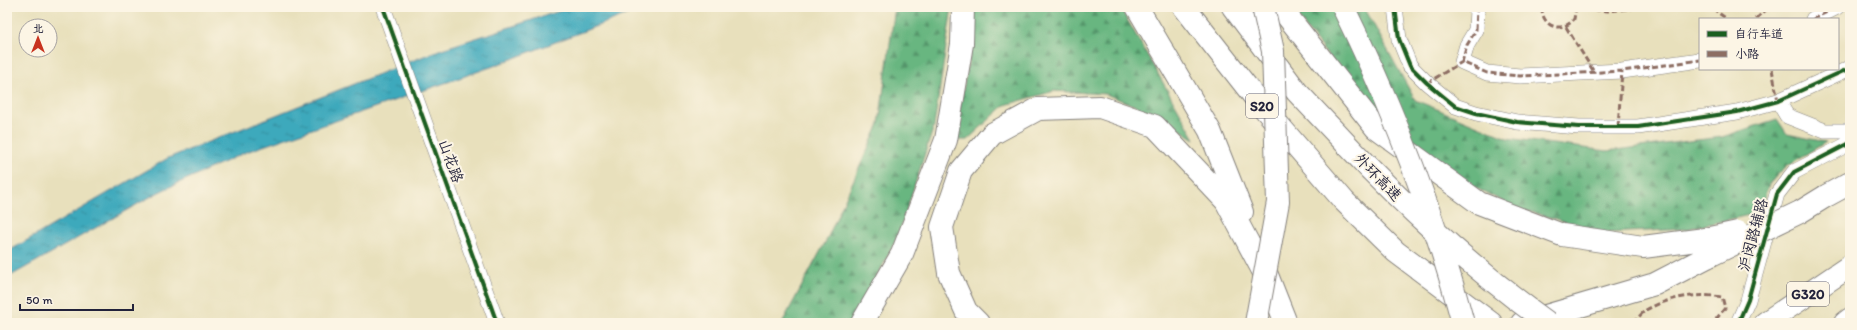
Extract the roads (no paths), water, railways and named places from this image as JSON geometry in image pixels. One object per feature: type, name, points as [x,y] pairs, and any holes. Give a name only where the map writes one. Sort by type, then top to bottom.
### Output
[{"type":"highway","points":[[862,323],[902,254],[946,140],[962,44],[963,7]]},
{"type":"highway","points":[[1137,7],[1210,131],[1286,323]]},
{"type":"highway","name":"S20","points":[[1184,7],[1257,100],[1344,201],[1396,252],[1492,323]]},
{"type":"highway","name":"外环高速","points":[[1233,7],[1297,92],[1419,219],[1522,305],[1548,323]]},
{"type":"highway","points":[[1256,323],[1278,202],[1272,51],[1262,7]]},
{"type":"highway","points":[[1280,7],[1376,128],[1479,203],[1562,235],[1643,247],[1705,239],[1734,233],[1826,196]]},
{"type":"highway","points":[[1343,7],[1373,67],[1416,174],[1449,270],[1463,323]]},
{"type":"highway","points":[[972,317],[949,273],[942,227],[960,171],[992,134],[1038,109],[1100,106],[1155,126],[1226,201],[1272,287]]},
{"type":"highway","points":[[1522,323],[1655,284],[1800,212],[1850,183]]},
{"type":"highway","name":"G320","points":[[1765,323],[1850,266]]},
{"type":"highway","points":[[1845,323],[1850,319]]},
{"type":"street","name":"山花路","points":[[383,7],[497,323]]},
{"type":"street","points":[[1395,7],[1399,38],[1410,66],[1427,83],[1455,106],[1476,113],[1517,122],[1579,127],[1638,127],[1737,112],[1778,101],[1850,68]]},
{"type":"street","points":[[1475,7],[1477,9],[1476,30],[1467,45],[1462,62],[1487,73],[1520,76],[1622,71],[1699,60]]},
{"type":"street","points":[[1815,18],[1836,7]]},
{"type":"street","points":[[1778,101],[1787,116],[1825,131],[1850,131]]},
{"type":"street","name":"沪闵路辅路","points":[[1738,323],[1748,300],[1777,194],[1794,172],[1850,143]]},
{"type":"water","points":[[572,7],[646,7],[491,67],[246,152],[159,192],[7,278],[7,252],[168,158],[439,50]]}]
